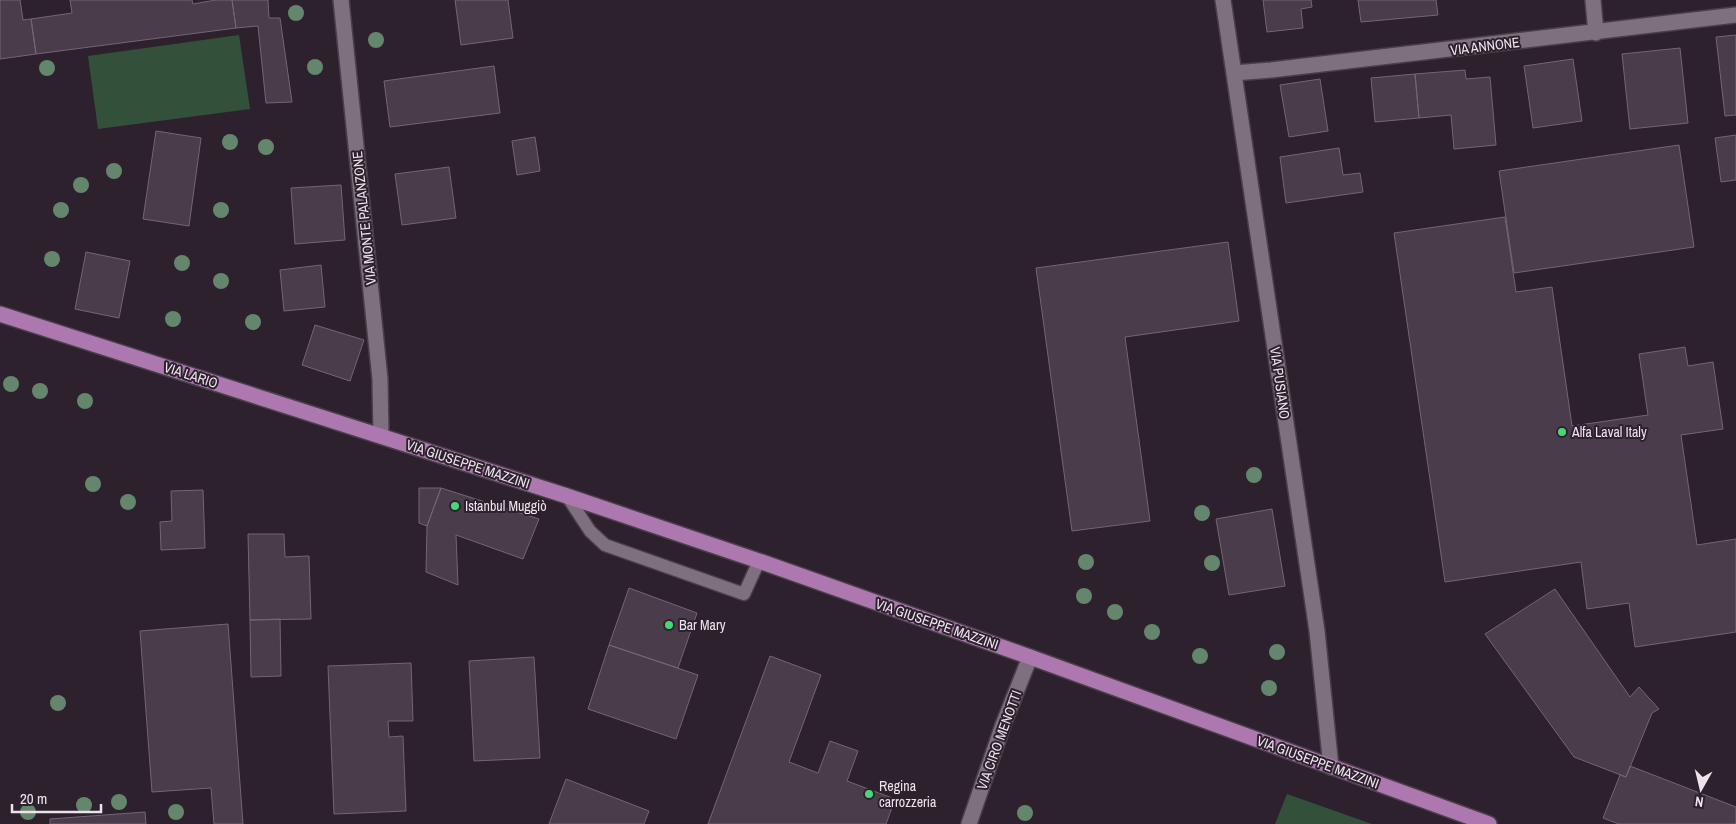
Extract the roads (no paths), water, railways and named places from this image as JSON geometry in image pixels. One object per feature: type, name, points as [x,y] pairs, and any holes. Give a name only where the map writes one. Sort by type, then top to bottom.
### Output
[{"type":"main road","name":"VIA LARIO","points":[[0,314],[381,436]]},
{"type":"main road","name":"VIA GIUSEPPE MAZZINI","points":[[381,436],[759,561],[1030,657],[1489,824]]},
{"type":"street","name":"VIA MONTE PALANZONE","points":[[341,0],[380,379],[381,436]]},
{"type":"street","name":"VIA PUSIANO","points":[[1223,0],[1317,631],[1331,767]]},
{"type":"street","points":[[1593,0],[1596,33]]},
{"type":"street","name":"VIA ANNONE","points":[[1234,73],[1736,16]]},
{"type":"street","name":"VIA CIRO MENOTTI","points":[[969,824],[1003,725],[1030,657]]},
{"type":"lane","points":[[567,496],[590,531],[605,545],[744,594],[759,561]]},
{"type":"place","name":"Alfa Laval Italy","points":[[1562,432]]},
{"type":"place","name":"Istanbul Muggiò","points":[[455,506]]},
{"type":"place","name":"Bar Mary","points":[[669,625]]},
{"type":"place","name":"Regina carrozzeria","points":[[869,794]]}]
